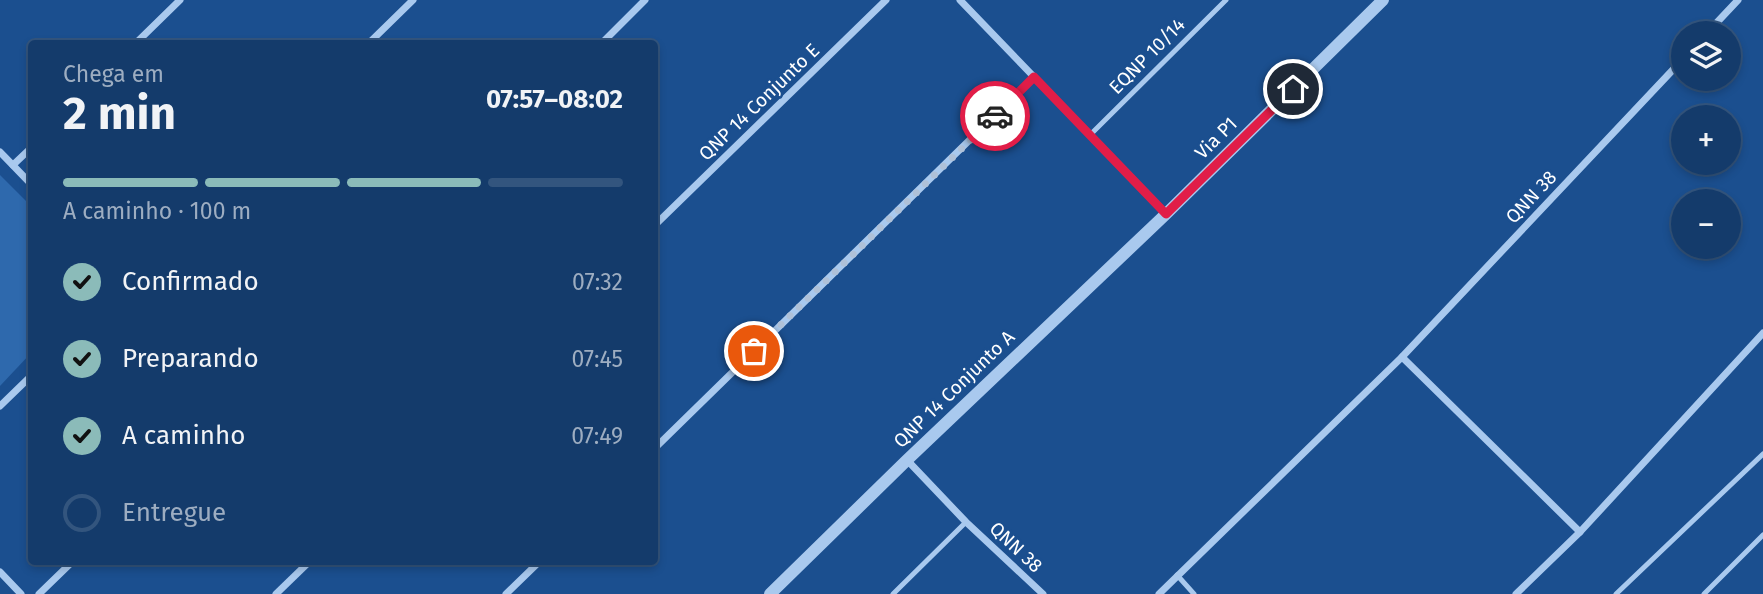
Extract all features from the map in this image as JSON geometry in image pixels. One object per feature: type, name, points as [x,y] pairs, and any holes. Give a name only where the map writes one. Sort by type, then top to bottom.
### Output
[{"type":"street","points":[[139,40],[180,0]]},
{"type":"street","points":[[372,40],[413,0]]},
{"type":"street","points":[[605,40],[645,0]]},
{"type":"street","name":"QNP 14 Conjunto E","points":[[658,222],[886,0]]},
{"type":"street","points":[[960,0],[1166,214]]},
{"type":"street","name":"Via P1","points":[[1166,214],[1383,0]]},
{"type":"street","points":[[1718,21],[1738,0]]},
{"type":"street","name":"QNN 38","points":[[1159,594],[1402,357],[1671,72]]},
{"type":"street","points":[[658,445],[1034,77]]},
{"type":"street","points":[[13,165],[28,151]]},
{"type":"street","points":[[0,152],[28,181]]},
{"type":"street","name":"QNP 14 Conjunto A","points":[[770,594],[1166,214]]},
{"type":"street","points":[[1522,592],[1763,333]]},
{"type":"street","points":[[1402,357],[1580,532]]},
{"type":"street","points":[[0,406],[28,379]]},
{"type":"street","name":"QNN 38","points":[[907,460],[1043,594]]},
{"type":"street","points":[[39,594],[69,565]]},
{"type":"street","points":[[276,594],[306,565]]},
{"type":"street","points":[[506,594],[536,565]]},
{"type":"street","points":[[0,572],[21,594]]},
{"type":"lane","name":"EQNP 10/14","points":[[1090,135],[1227,0]]},
{"type":"lane","points":[[1616,594],[1763,454]]},
{"type":"lane","name":"QNN 38","points":[[893,594],[967,522]]},
{"type":"lane","points":[[1704,594],[1763,535]]},
{"type":"lane","points":[[1177,575],[1195,594]]},
{"type":"shaded area","points":[[0,175],[28,203],[28,356],[0,386]]},
{"type":"way so far","points":[[754,351],[995,116]]},
{"type":"route","points":[[995,116],[1034,77],[1166,214],[1293,89]]}]
